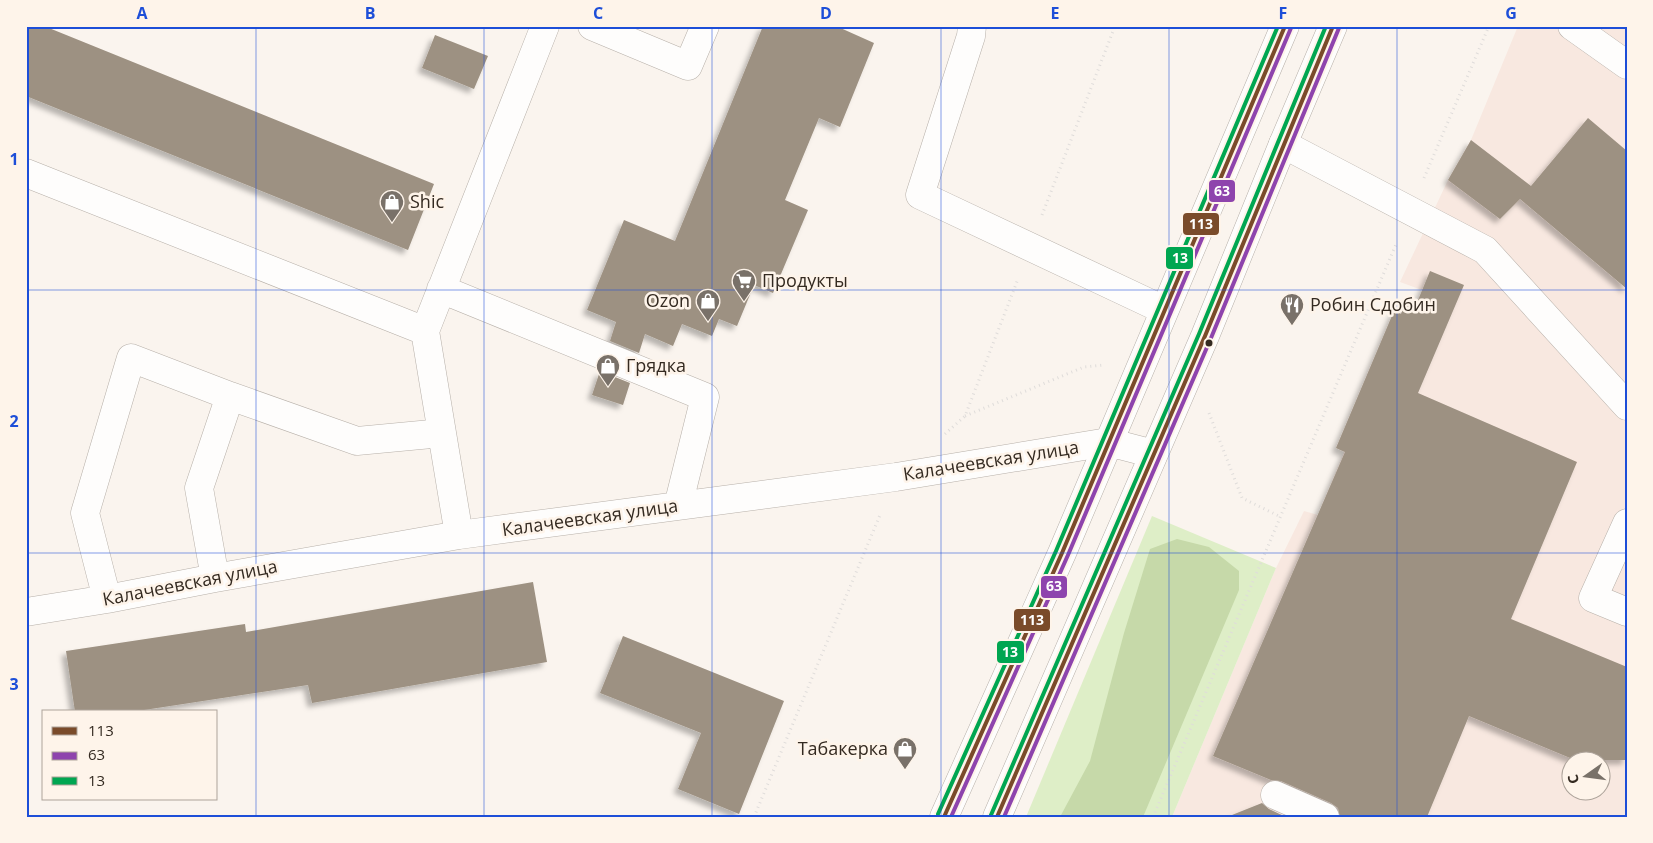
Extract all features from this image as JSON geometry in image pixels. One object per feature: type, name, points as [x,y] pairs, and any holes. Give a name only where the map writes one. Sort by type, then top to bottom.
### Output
[{"type":"main road","points":[[459,535],[425,331],[545,26]]},
{"type":"main road","points":[[592,26],[688,66],[705,26]]},
{"type":"main road","points":[[972,26],[971,36],[920,195],[1164,310]]},
{"type":"main road","points":[[944,817],[1062,553],[1285,26]]},
{"type":"main road","points":[[997,817],[1154,454],[1282,144],[1333,26]]},
{"type":"main road","points":[[1572,26],[1627,65]]},
{"type":"main road","points":[[1282,144],[1485,250],[1627,406]]},
{"type":"main road","points":[[26,172],[425,331]]},
{"type":"main road","points":[[441,289],[705,396],[678,506]]},
{"type":"main road","points":[[107,599],[85,513],[131,358],[230,396],[357,441],[442,433]]},
{"type":"main road","points":[[215,578],[199,488],[230,396]]},
{"type":"main road","name":"Калачеевская улица","points":[[26,612],[459,535],[896,477],[1108,442],[1154,454]]},
{"type":"main road","points":[[1627,523],[1593,598],[1627,612]]},
{"type":"main road","points":[[1275,796],[1325,817]]},
{"type":"path","points":[[1154,817],[1489,26]]},
{"type":"path","points":[[966,416],[1084,366],[1109,365]]},
{"type":"path","points":[[1207,408],[1242,498],[1281,517]]},
{"type":"path","points":[[754,817],[896,477]]},
{"type":"shaded area","points":[[1518,26],[1627,26],[1627,817],[1172,817],[1276,568],[1304,511],[1318,515],[1344,452],[1336,448],[1394,311],[1401,314],[1406,301],[1416,305],[1422,290],[1400,282],[1448,180],[1471,140]]},
{"type":"green space","points":[[1152,516],[1276,568],[1172,817],[1026,817]]},
{"type":"green space","points":[[1177,539],[1209,547],[1239,571],[1239,590],[1143,817],[1060,817],[1090,761],[1124,633],[1150,549]]},
{"type":"building","points":[[26,26],[44,26],[434,184],[408,250],[26,96]]},
{"type":"building","points":[[763,26],[836,26],[874,43],[840,127],[819,118],[785,200],[808,210],[773,293],[754,285],[737,326],[719,319],[712,336],[682,324],[673,346],[645,334],[639,353],[610,341],[616,322],[587,310],[624,220],[675,241]]},
{"type":"building","points":[[435,35],[488,56],[474,89],[422,68]]},
{"type":"building","points":[[1588,118],[1627,151],[1627,289],[1520,199],[1500,219],[1448,180],[1471,140],[1531,186]]},
{"type":"building","points":[[1430,271],[1464,285],[1418,393],[1577,462],[1511,619],[1627,667],[1627,760],[1610,760],[1610,750],[1560,750],[1560,754],[1469,716],[1427,817],[1340,817],[1338,808],[1331,803],[1281,781],[1271,780],[1213,756],[1345,452],[1336,448],[1394,311],[1401,314],[1406,301],[1416,305]]},
{"type":"building","points":[[600,371],[630,383],[623,405],[592,395]]},
{"type":"building","points":[[533,582],[547,662],[312,703],[308,685],[144,710],[75,710],[66,651],[245,624],[246,632]]},
{"type":"building","points":[[623,636],[784,701],[739,814],[678,789],[701,733],[600,693]]},
{"type":"building","points":[[1262,803],[1269,809],[1286,817],[1233,817],[1232,815]]},
{"type":"transit line","name":"13","points":[[938,814],[1056,551],[1278,26]]},
{"type":"transit line","name":"113","points":[[944,817],[1062,553],[1285,26]]},
{"type":"transit line","name":"13","points":[[991,815],[1199,334],[1326,26]]},
{"type":"transit line","name":"113","points":[[997,817],[1205,336],[1333,26]]},
{"type":"transit line","name":"63","points":[[951,817],[1068,555],[1291,28]]},
{"type":"transit line","name":"63","points":[[1004,817],[1211,338],[1339,28]]},
{"type":"place","name":"Shic","points":[[392,223]]},
{"type":"place","name":"Продукты","points":[[744,302]]},
{"type":"place","name":"Ozon","points":[[708,322]]},
{"type":"place","name":"Робин Сдобин","points":[[1292,326]]},
{"type":"place","name":"Грядка","points":[[608,387]]},
{"type":"place","name":"Табакерка","points":[[905,770]]}]
